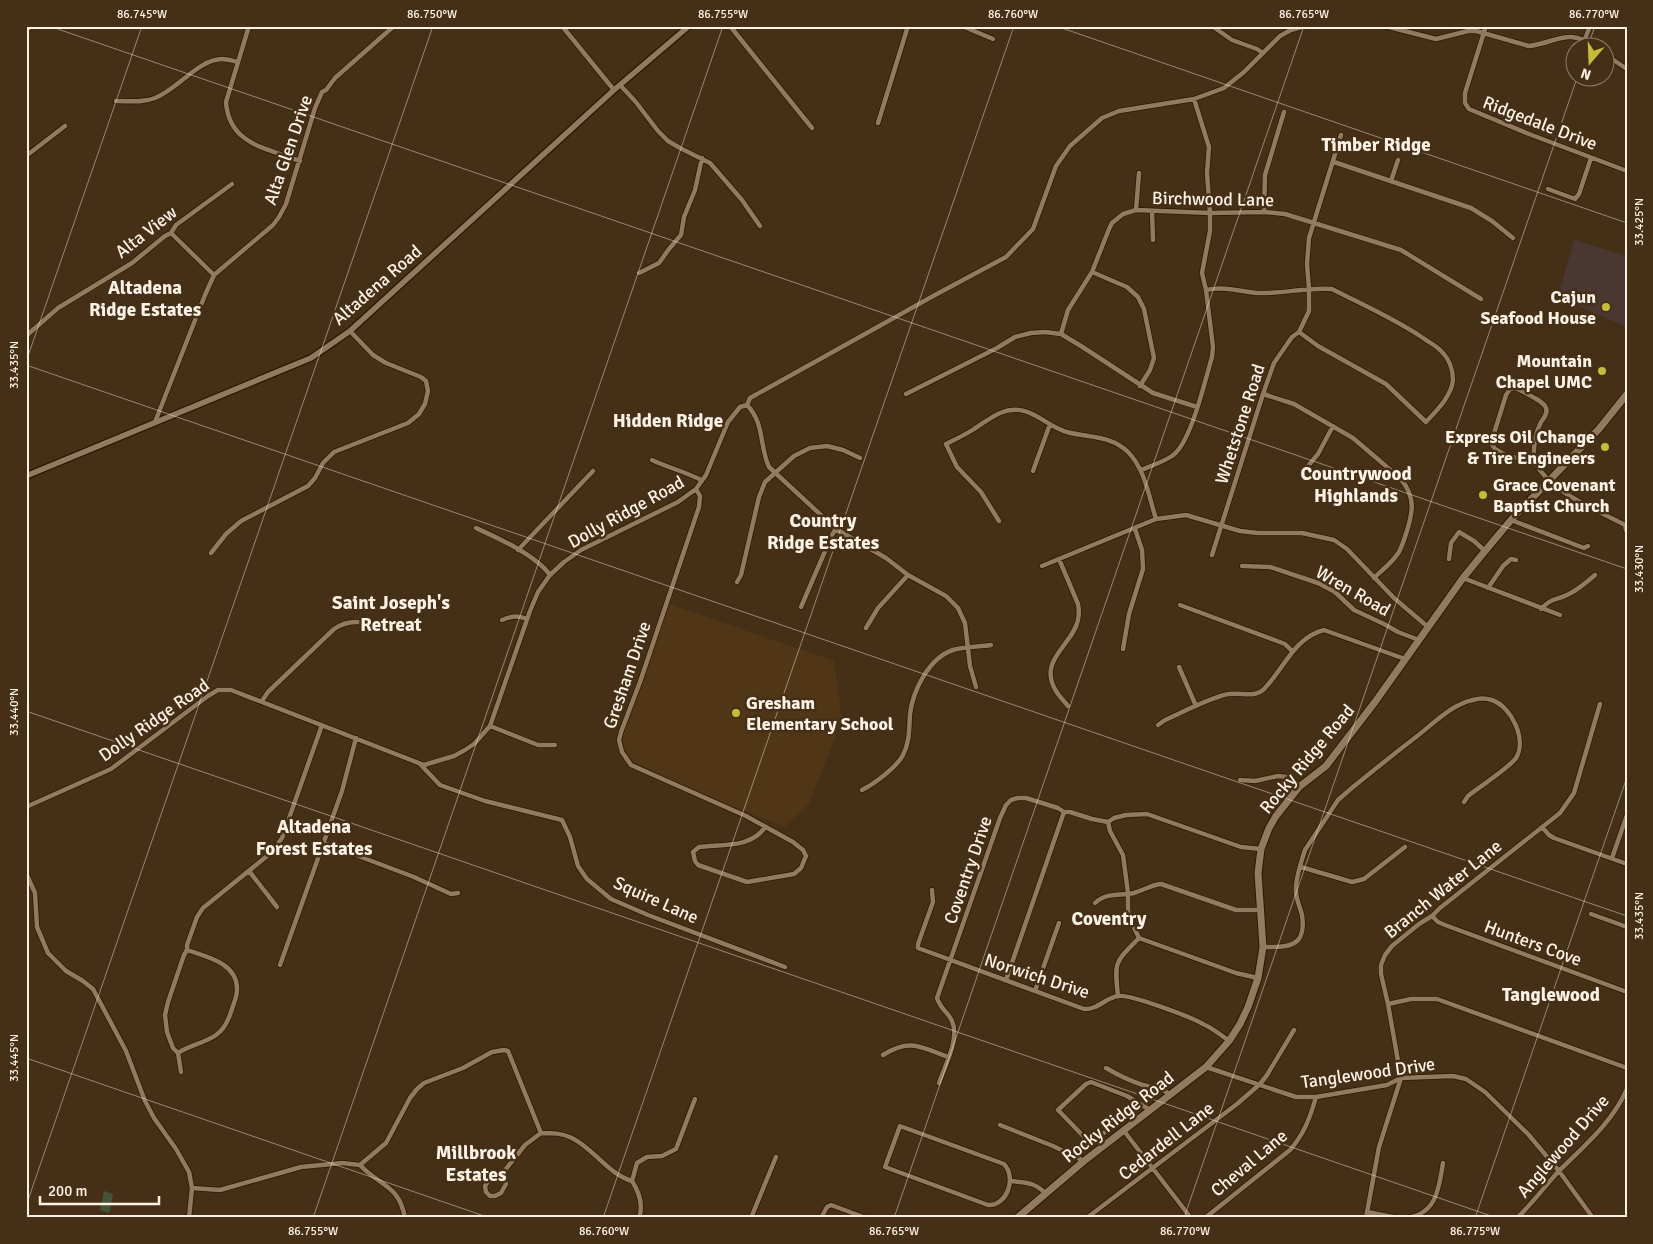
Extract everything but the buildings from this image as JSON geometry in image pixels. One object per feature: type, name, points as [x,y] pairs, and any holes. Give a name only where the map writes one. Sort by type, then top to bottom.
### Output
[{"type":"main road","name":"Rocky Ridge Road","points":[[1017,1218],[1084,1161],[1206,1067],[1229,1041],[1248,1008],[1258,978],[1263,947],[1258,873],[1262,849],[1269,828],[1276,816],[1299,787],[1326,766],[1463,578],[1485,551],[1511,520],[1604,423],[1627,394]]},
{"type":"street","points":[[249,26],[226,102],[227,114],[237,134],[247,141],[300,161]]},
{"type":"street","name":"Alta Glen Drive","points":[[155,423],[214,275],[280,217],[286,204],[315,108],[322,92],[326,90],[335,78],[394,26]]},
{"type":"street","points":[[562,26],[614,90]]},
{"type":"street","name":"Altadena Road","points":[[26,476],[311,358],[350,331],[614,90],[689,26]]},
{"type":"street","points":[[730,26],[812,128]]},
{"type":"street","points":[[878,123],[908,26]]},
{"type":"street","points":[[962,26],[994,39]]},
{"type":"street","points":[[1212,26],[1232,40],[1257,49],[1262,53]]},
{"type":"street","name":"Dolly Ridge Road","points":[[26,807],[112,768],[218,690],[231,690],[262,701],[424,765],[454,756],[474,744],[490,726],[527,619],[538,592],[550,575],[581,550],[678,502],[696,489],[706,475],[728,422],[740,407],[747,404],[753,396],[772,385],[1006,257],[1033,229],[1056,166],[1070,146],[1102,118],[1119,111],[1194,99],[1224,88],[1244,72],[1280,36],[1305,26]]},
{"type":"street","points":[[1385,26],[1436,38],[1468,31],[1483,33],[1529,46],[1557,37],[1571,38]]},
{"type":"street","name":"Ridgedale Drive","points":[[1486,26],[1465,93],[1465,103],[1468,109],[1627,171]]},
{"type":"street","points":[[1585,38],[1590,26]]},
{"type":"street","points":[[116,101],[138,102],[154,98],[172,89],[212,60],[223,59],[238,62]]},
{"type":"street","points":[[1616,62],[1627,69]]},
{"type":"street","points":[[620,86],[668,141],[710,163],[760,226]]},
{"type":"street","points":[[1141,470],[1172,456],[1180,450],[1187,437],[1212,357],[1213,347],[1202,273],[1210,231],[1206,173],[1209,146],[1194,99]]},
{"type":"street","points":[[1264,212],[1265,175],[1284,112]]},
{"type":"street","points":[[26,156],[64,126]]},
{"type":"street","name":"Whetstone Road","points":[[1212,555],[1274,363],[1292,337],[1298,332],[1308,311],[1310,289],[1307,252],[1341,135]]},
{"type":"street","points":[[639,273],[659,263],[681,235],[684,217],[694,190],[702,158]]},
{"type":"street","points":[[1548,189],[1575,199],[1579,194],[1591,158]]},
{"type":"street","points":[[1391,181],[1398,160]]},
{"type":"street","points":[[1334,162],[1471,208],[1492,221],[1513,238]]},
{"type":"street","points":[[1136,210],[1139,173]]},
{"type":"street","name":"Alta View","points":[[26,336],[58,308],[132,263],[164,236],[171,233],[176,225],[232,184]]},
{"type":"street","name":"Birchwood Lane","points":[[1061,334],[1068,310],[1092,272],[1112,223],[1123,214],[1136,210],[1285,214],[1401,250],[1480,299]]},
{"type":"street","points":[[1152,211],[1153,240]]},
{"type":"street","points":[[171,233],[214,275]]},
{"type":"street","points":[[1092,272],[1126,287],[1138,298],[1144,309],[1154,358],[1150,370],[1140,386]]},
{"type":"street","points":[[1206,290],[1226,288],[1257,293],[1319,288],[1332,289],[1406,326],[1440,350],[1447,359],[1452,372],[1453,381],[1450,392],[1426,422],[1386,384],[1318,346],[1298,332]]},
{"type":"street","points":[[211,553],[226,534],[241,521],[308,486],[323,463],[334,452],[408,423],[419,414],[425,404],[428,392],[426,381],[421,377],[386,363],[373,354],[350,331]]},
{"type":"street","points":[[906,394],[1015,337],[1031,333],[1061,334],[1153,393],[1197,407]]},
{"type":"street","points":[[1534,461],[1507,456],[1495,449],[1491,443],[1506,395],[1510,390],[1516,388],[1546,407],[1547,413],[1536,436],[1533,452],[1534,461],[1539,470],[1566,493],[1625,525],[1626,530]]},
{"type":"street","points":[[1263,394],[1294,404],[1353,438],[1401,479],[1411,495],[1413,510],[1402,546],[1392,560],[1374,578]]},
{"type":"street","points":[[747,404],[758,422],[766,459],[770,467],[836,529],[886,558],[908,575],[946,596],[958,608],[965,623],[970,666],[976,687]]},
{"type":"street","points":[[999,521],[981,492],[957,466],[946,444],[972,431],[1000,413],[1017,410],[1034,414],[1066,432],[1097,436],[1112,441],[1128,452],[1141,470],[1156,519]]},
{"type":"street","points":[[1033,471],[1050,424]]},
{"type":"street","points":[[1308,466],[1318,454],[1333,426]]},
{"type":"street","points":[[737,582],[741,575],[759,497],[765,482],[794,456],[810,448],[827,446],[843,450],[860,458]]},
{"type":"street","points":[[652,460],[701,480]]},
{"type":"street","points":[[518,550],[593,471]]},
{"type":"street","name":"Gresham Drive","points":[[696,489],[700,496],[699,507],[640,682],[621,732],[620,746],[631,765],[766,826],[793,842],[803,850],[806,856],[801,868],[794,874],[748,882],[698,865],[693,852],[699,847],[750,841],[762,833],[766,826]]},
{"type":"street","points":[[1042,566],[1156,519],[1186,515],[1252,533],[1302,533],[1334,540],[1347,549],[1398,602],[1428,627]]},
{"type":"street","points":[[1511,520],[1584,548],[1588,546]]},
{"type":"street","points":[[476,528],[518,550],[546,569],[550,575]]},
{"type":"street","points":[[801,607],[836,529]]},
{"type":"street","points":[[1123,649],[1129,614],[1143,569],[1142,550],[1135,529]]},
{"type":"street","points":[[1449,559],[1451,543],[1459,532],[1474,541],[1485,551]]},
{"type":"street","points":[[1059,559],[1078,604],[1079,611],[1074,629],[1055,656],[1051,666],[1052,683],[1055,690],[1068,706]]},
{"type":"street","points":[[1488,588],[1503,566],[1511,559],[1516,560]]},
{"type":"street","name":"Wren Road","points":[[1242,566],[1270,567],[1318,582],[1335,592],[1354,610],[1398,632],[1419,640]]},
{"type":"street","points":[[866,628],[878,608],[908,575]]},
{"type":"street","points":[[1541,608],[1549,600],[1573,592],[1596,575]]},
{"type":"street","points":[[1463,578],[1560,615]]},
{"type":"street","points":[[1180,605],[1285,644],[1292,651]]},
{"type":"street","points":[[502,620],[512,616],[527,619]]},
{"type":"street","points":[[262,701],[268,692],[334,629],[342,624],[354,621],[385,628]]},
{"type":"street","points":[[1158,725],[1196,706],[1226,694],[1254,695],[1264,689],[1292,651],[1313,633],[1324,630],[1405,659]]},
{"type":"street","points":[[862,790],[869,787],[895,766],[903,756],[909,739],[912,705],[925,674],[944,654],[954,650],[992,645]]},
{"type":"street","points":[[1179,667],[1196,706]]},
{"type":"street","points":[[1263,947],[1286,947],[1297,941],[1302,926],[1302,913],[1297,901],[1296,888],[1302,858],[1316,832],[1338,800],[1445,714],[1462,703],[1491,699],[1503,707],[1512,719],[1519,737],[1519,752],[1514,760],[1468,796],[1464,802]]},
{"type":"street","name":"Branch Water Lane","points":[[1366,1215],[1378,1146],[1401,1078],[1381,974],[1381,965],[1385,955],[1392,946],[1419,924],[1432,916],[1543,828],[1568,804],[1574,793],[1600,704]]},
{"type":"street","points":[[180,1072],[178,1053],[173,1048],[167,1032],[165,1015],[196,917],[203,908],[272,852],[282,838],[322,725]]},
{"type":"street","points":[[490,726],[538,745],[555,745]]},
{"type":"street","points":[[280,966],[342,791],[356,738]]},
{"type":"street","name":"Squire Lane","points":[[419,763],[440,784],[485,801],[562,820],[570,837],[578,866],[587,878],[611,899],[785,967]]},
{"type":"street","points":[[1240,780],[1255,781],[1278,776],[1291,779],[1299,787]]},
{"type":"street","name":"Coventry Drive","points":[[939,1083],[955,1040],[955,1030],[952,1020],[940,1007],[937,998],[1006,805],[1018,798],[1026,798],[1058,808],[1064,812],[1108,822]]},
{"type":"street","points":[[1006,980],[1064,812]]},
{"type":"street","points":[[1258,978],[1236,973],[1139,938],[1130,922],[1123,855],[1108,822],[1114,818],[1126,815],[1146,814],[1241,847],[1262,849]]},
{"type":"street","points":[[1612,858],[1627,815]]},
{"type":"street","points":[[1543,828],[1554,838],[1627,864]]},
{"type":"street","points":[[324,843],[414,877],[451,894],[458,893]]},
{"type":"street","points":[[1301,867],[1352,882],[1364,879],[1405,847]]},
{"type":"street","points":[[249,871],[277,907]]},
{"type":"street","points":[[26,872],[35,893],[37,928],[48,953],[66,971],[92,989],[100,1000],[126,1051],[145,1102],[185,1163],[192,1188],[189,1218]]},
{"type":"street","points":[[1095,903],[1106,896],[1135,893],[1152,885],[1161,884],[1236,910],[1259,910]]},
{"type":"street","name":"Norwich Drive","points":[[932,890],[933,902],[918,948],[1084,1009],[1095,1008],[1118,996]]},
{"type":"street","points":[[1591,914],[1627,927]]},
{"type":"street","name":"Hunters Cove","points":[[1432,916],[1438,922],[1445,925],[1627,992]]},
{"type":"street","points":[[1035,991],[1059,924]]},
{"type":"street","points":[[1139,938],[1122,956],[1116,966],[1118,996],[1132,997],[1200,1022],[1229,1041]]},
{"type":"street","points":[[178,1053],[218,1034],[228,1022],[237,992],[236,982],[226,966],[187,950]]},
{"type":"street","points":[[1388,1004],[1411,999],[1438,1000],[1627,1068]]},
{"type":"street","name":"Cedardell Lane","points":[[1088,1217],[1260,1084],[1294,1030]]},
{"type":"street","points":[[883,1055],[896,1047],[906,1045],[918,1046],[948,1057]]},
{"type":"street","points":[[360,1165],[386,1143],[417,1088],[424,1083],[463,1068],[492,1052],[508,1051],[541,1133]]},
{"type":"street","name":"Tanglewood Drive","points":[[1206,1067],[1296,1097],[1316,1096],[1387,1085],[1401,1078],[1453,1076],[1466,1079],[1510,1115],[1559,1171],[1593,1218]]},
{"type":"street","points":[[1106,1068],[1122,1078],[1144,1086],[1164,1090],[1170,1095]]},
{"type":"street","points":[[1136,1102],[1104,1133],[1088,1140],[1058,1110],[1086,1084],[1091,1082],[1113,1089],[1136,1102],[1150,1110]]},
{"type":"street","name":"Anglewood Drive","points":[[1517,1218],[1559,1171],[1600,1131],[1615,1112],[1627,1089]]},
{"type":"street","name":"Cheval Lane","points":[[1205,1218],[1290,1150],[1300,1139],[1309,1121],[1316,1096]]},
{"type":"street","points":[[639,1218],[641,1199],[632,1181],[637,1163],[642,1158],[662,1156],[676,1149],[695,1099]]},
{"type":"street","points":[[1000,1124],[1084,1161]]},
{"type":"street","points":[[900,1126],[998,1161],[1007,1167],[1011,1181],[1002,1200],[988,1205],[885,1167],[900,1126]]},
{"type":"street","points":[[1124,1131],[1192,1218]]},
{"type":"street","points":[[502,1174],[506,1184],[504,1188],[495,1196],[490,1196],[486,1192],[485,1186],[492,1176],[502,1174],[525,1145],[541,1133],[558,1134],[572,1138],[619,1176],[632,1181]]},
{"type":"street","points":[[751,1218],[776,1157]]},
{"type":"street","points":[[192,1188],[220,1190],[301,1168],[342,1163],[360,1165],[368,1174],[387,1184],[396,1194],[404,1210],[405,1218]]},
{"type":"street","points":[[1406,1218],[1422,1213],[1435,1200],[1443,1163]]},
{"type":"street","points":[[1011,1181],[1034,1184],[1039,1186],[1046,1194]]},
{"type":"street","points":[[821,1218],[828,1206],[831,1205],[866,1218]]},
{"type":"street","points":[[1366,1215],[1398,1218]]},
{"type":"shaded area","points":[[1574,240],[1627,256],[1627,327],[1569,302],[1560,290]]},
{"type":"shaded area","name":"Gresham Elementary School","points":[[669,604],[834,661],[842,719],[809,804],[785,827],[700,794],[633,762],[624,751],[623,736]]},
{"type":"green space","points":[[104,1191],[113,1194],[108,1213],[100,1210]]},
{"type":"place","name":"Cajun Seafood House","points":[[1606,307]]},
{"type":"place","name":"Mountain Chapel UMC","points":[[1602,371]]},
{"type":"place","name":"Express Oil Change & Tire Engineers","points":[[1605,447]]},
{"type":"place","name":"Grace Covenant Baptist Church","points":[[1483,495]]},
{"type":"place","name":"Gresham Elementary School","points":[[736,713]]},
{"type":"district","name":"Timber Ridge","points":[[1376,144]]},
{"type":"district","name":"Altadena Ridge Estates","points":[[145,298]]},
{"type":"district","name":"Hidden Ridge","points":[[668,420]]},
{"type":"district","name":"Countrywood Highlands","points":[[1356,484]]},
{"type":"district","name":"Country Ridge Estates","points":[[823,531]]},
{"type":"district","name":"Saint Joseph's Retreat","points":[[391,613]]},
{"type":"district","name":"Altadena Forest Estates","points":[[314,837]]},
{"type":"district","name":"Coventry","points":[[1109,918]]},
{"type":"district","name":"Tanglewood","points":[[1551,994]]},
{"type":"district","name":"Millbrook Estates","points":[[476,1163]]}]
